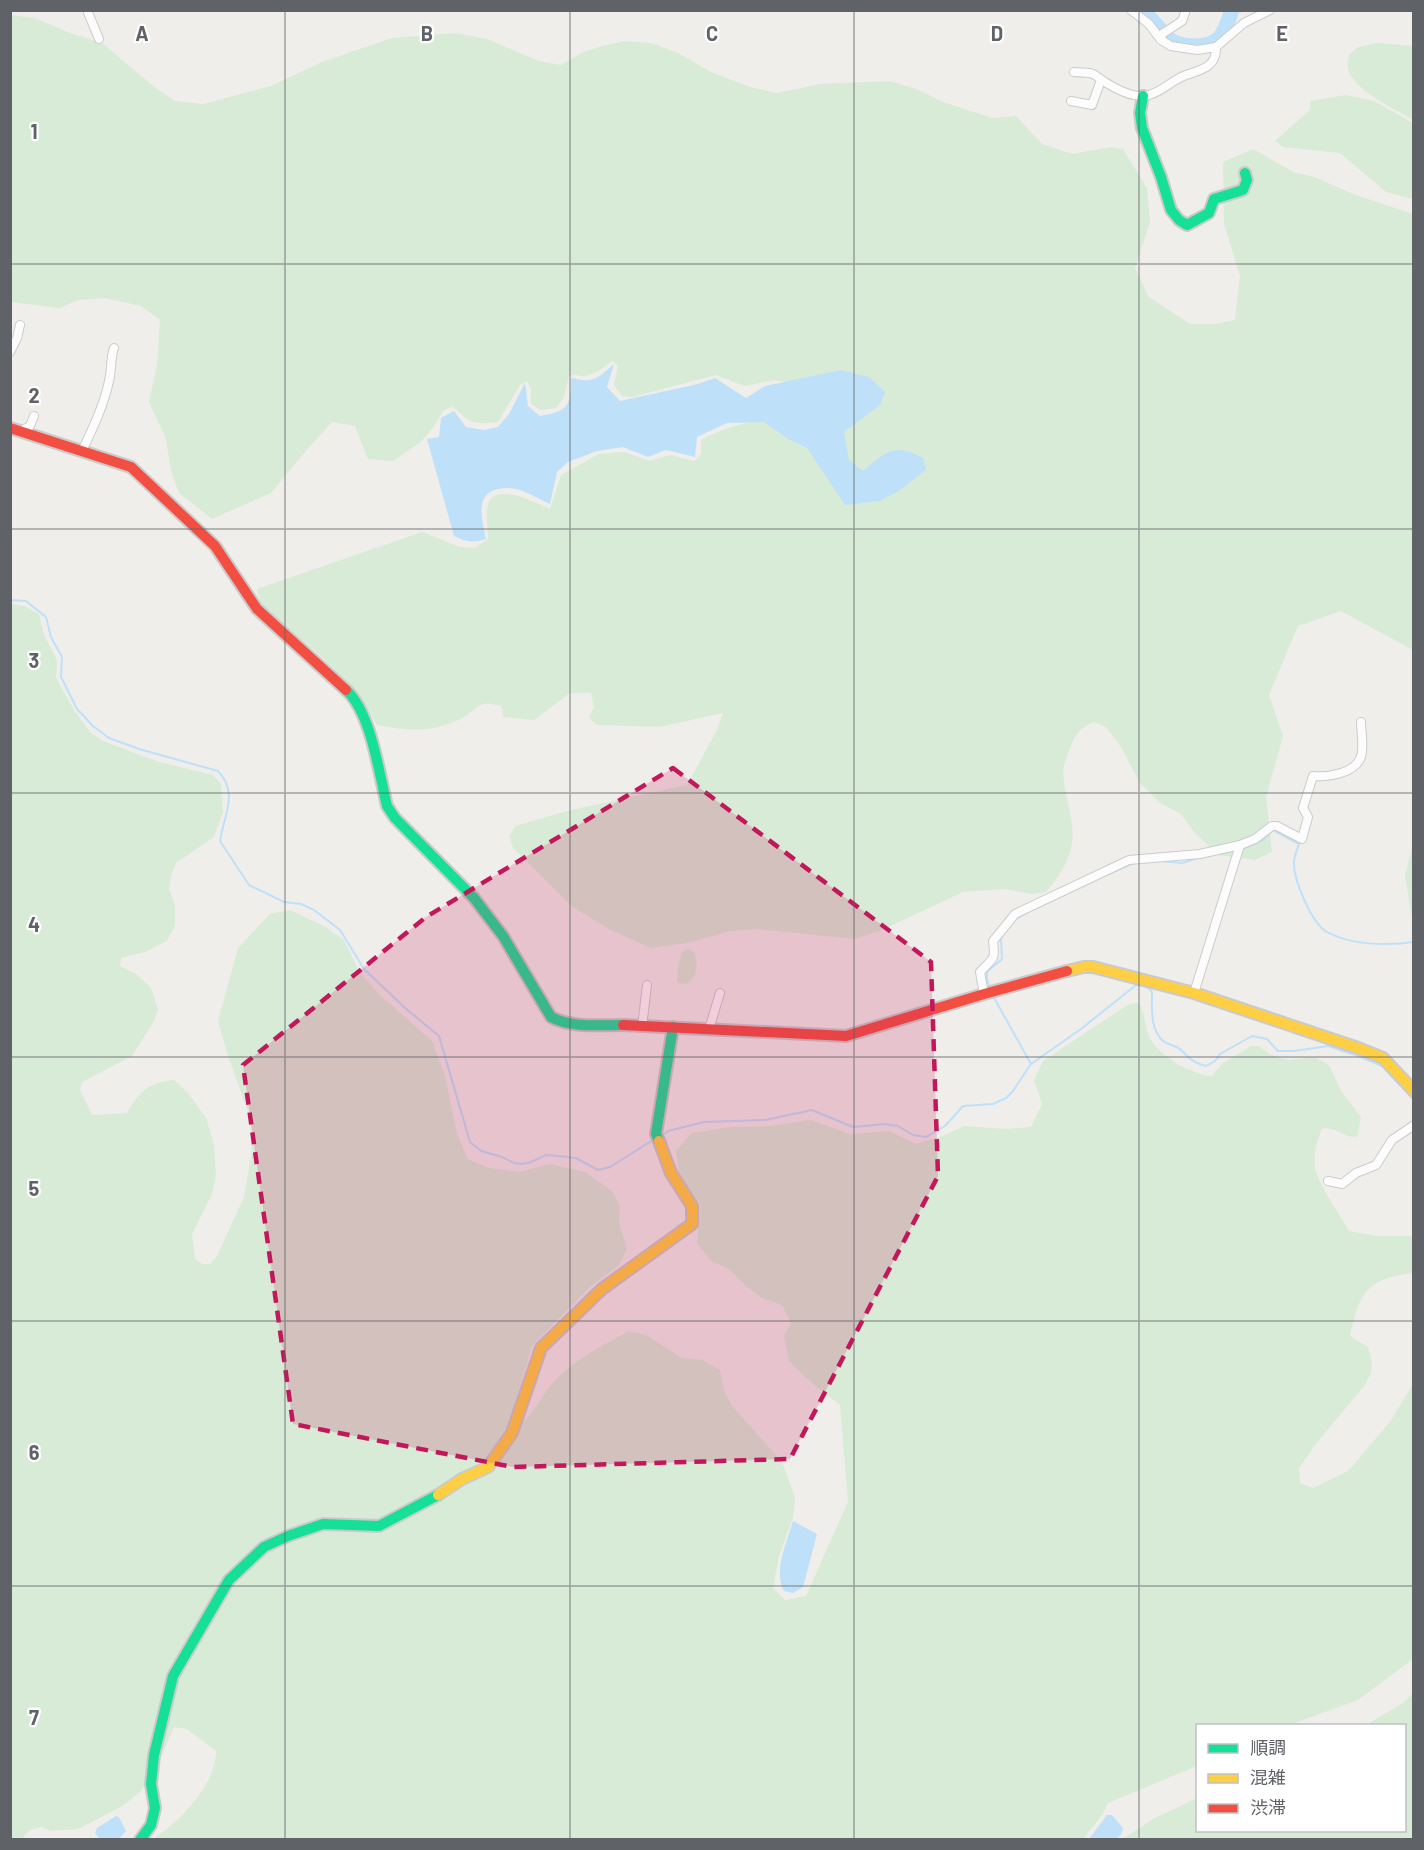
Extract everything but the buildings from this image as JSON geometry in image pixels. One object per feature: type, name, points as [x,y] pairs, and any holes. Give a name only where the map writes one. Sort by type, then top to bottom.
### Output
[{"type":"street","points":[[87,10],[99,39]]},
{"type":"street","points":[[1131,10],[1163,35],[1171,46],[1197,50],[1216,47],[1244,24],[1270,10]]},
{"type":"street","points":[[1163,35],[1182,21],[1186,10]]},
{"type":"street","points":[[1074,72],[1094,74],[1119,90],[1143,96],[1168,86],[1185,75],[1199,72],[1213,63],[1217,56],[1216,47]]},
{"type":"street","points":[[1071,101],[1092,105],[1101,80]]},
{"type":"street","points":[[1143,96],[1140,113],[1142,128],[1171,210],[1179,220],[1187,225],[1209,213],[1214,199],[1240,193],[1246,187],[1245,173]]},
{"type":"street","points":[[10,352],[20,325]]},
{"type":"street","points":[[82,451],[98,418],[109,383],[110,358],[114,348]]},
{"type":"street","points":[[16,429],[30,426],[34,416]]},
{"type":"street","points":[[16,429],[130,467],[215,546],[257,609],[353,696],[366,720],[387,806],[395,818],[482,908],[503,936],[550,1017],[558,1021],[577,1024],[846,1036],[984,994],[1084,967],[1113,971],[1194,993],[1358,1048],[1383,1058],[1413,1091]]},
{"type":"street","points":[[984,994],[980,972],[993,960],[995,955],[993,941],[1015,914],[1129,860],[1200,854],[1240,845],[1255,839],[1272,826],[1277,826],[1302,839],[1308,818],[1303,808],[1313,776],[1331,776],[1351,770],[1359,763],[1362,753],[1361,722]]},
{"type":"street","points":[[1194,993],[1240,845]]},
{"type":"street","points":[[642,1027],[647,985]]},
{"type":"street","points":[[709,1029],[720,993]]},
{"type":"street","points":[[140,1839],[151,1825],[155,1808],[151,1784],[154,1755],[174,1676],[229,1580],[264,1547],[288,1536],[323,1524],[379,1526],[435,1497],[462,1479],[488,1467],[512,1433],[541,1348],[602,1289],[692,1224],[692,1206],[671,1173],[657,1139],[673,1027]]},
{"type":"street","points":[[1328,1181],[1342,1184],[1356,1173],[1376,1165],[1392,1140],[1413,1125]]},
{"type":"highlighted area","points":[[673,768],[931,962],[938,1176],[790,1459],[513,1467],[293,1424],[243,1065],[426,917]]},
{"type":"green space","points":[[10,15],[35,18],[70,33],[102,43],[153,86],[175,101],[203,104],[271,86],[322,62],[392,38],[455,33],[487,39],[539,61],[561,65],[583,52],[606,45],[625,41],[651,43],[678,53],[711,72],[750,87],[777,93],[820,84],[890,81],[992,118],[1016,116],[1042,144],[1072,154],[1111,147],[1123,149],[1147,188],[1150,222],[1135,268],[1149,297],[1190,324],[1215,324],[1235,320],[1240,276],[1224,224],[1223,162],[1253,149],[1295,173],[1312,176],[1353,194],[1413,214],[1413,650],[1341,611],[1298,626],[1269,695],[1283,736],[1266,797],[1272,852],[1255,860],[1218,855],[1195,833],[1181,814],[1160,803],[1140,783],[1121,747],[1106,727],[1094,722],[1085,726],[1076,735],[1064,765],[1064,783],[1073,833],[1072,843],[1062,869],[1046,892],[1031,894],[1005,889],[963,892],[884,929],[855,939],[758,929],[730,931],[687,943],[651,948],[609,929],[573,907],[513,848],[509,837],[515,826],[571,810],[687,785],[717,730],[723,713],[660,727],[597,725],[589,718],[594,707],[591,693],[570,693],[534,720],[503,717],[502,706],[486,703],[450,724],[438,727],[407,729],[377,725],[354,690],[340,675],[261,605],[257,589],[422,532],[460,547],[475,548],[488,539],[487,509],[490,500],[496,495],[514,495],[550,509],[561,475],[599,454],[624,452],[650,461],[670,455],[694,461],[701,454],[701,440],[712,434],[796,412],[806,386],[775,380],[744,386],[716,375],[632,397],[622,396],[614,385],[618,366],[612,361],[592,374],[569,376],[564,397],[556,408],[541,410],[531,404],[531,389],[527,381],[520,385],[498,422],[472,422],[452,406],[443,411],[421,442],[393,461],[368,459],[355,426],[332,422],[271,493],[212,519],[179,493],[171,471],[166,439],[149,402],[157,365],[160,320],[141,306],[105,298],[78,300],[60,308],[11,302]]},
{"type":"green space","points":[[1377,43],[1413,46],[1413,120],[1366,92],[1358,85],[1348,69],[1349,55],[1358,47]]},
{"type":"green space","points":[[1346,95],[1374,101],[1413,123],[1413,199],[1386,192],[1340,153],[1283,147],[1275,141],[1310,110],[1310,101]]},
{"type":"green space","points":[[11,604],[24,606],[39,614],[44,635],[57,660],[56,678],[74,710],[90,732],[103,741],[159,762],[213,775],[221,784],[223,812],[214,837],[176,863],[171,876],[169,889],[175,906],[175,925],[167,941],[145,952],[121,958],[120,966],[136,974],[151,988],[158,1009],[154,1021],[132,1056],[82,1082],[80,1090],[92,1115],[127,1113],[145,1089],[157,1083],[174,1080],[188,1093],[206,1118],[214,1145],[216,1175],[212,1194],[192,1234],[195,1259],[202,1264],[210,1264],[217,1256],[244,1197],[252,1151],[250,1117],[218,1021],[238,948],[270,914],[290,910],[324,926],[344,940],[359,971],[380,995],[432,1041],[445,1076],[457,1134],[468,1159],[489,1168],[520,1172],[550,1164],[585,1172],[612,1191],[620,1206],[619,1223],[627,1249],[619,1265],[591,1286],[532,1346],[513,1410],[520,1424],[560,1375],[588,1354],[629,1331],[646,1335],[682,1358],[702,1360],[720,1370],[724,1391],[732,1406],[782,1462],[795,1497],[793,1518],[779,1556],[773,1588],[785,1600],[806,1596],[848,1502],[840,1405],[789,1361],[784,1336],[791,1323],[782,1305],[762,1298],[728,1268],[711,1261],[697,1243],[700,1204],[680,1177],[676,1151],[692,1133],[811,1120],[849,1134],[889,1131],[916,1144],[943,1136],[964,1126],[1007,1129],[1031,1127],[1042,1104],[1034,1080],[1043,1061],[1129,1004],[1138,1003],[1152,1042],[1166,1056],[1184,1068],[1212,1076],[1223,1063],[1251,1046],[1259,1046],[1271,1055],[1289,1060],[1314,1057],[1329,1065],[1341,1091],[1361,1117],[1357,1137],[1331,1129],[1322,1129],[1315,1153],[1317,1173],[1349,1231],[1377,1236],[1413,1236],[1413,1273],[1385,1279],[1375,1284],[1362,1298],[1350,1336],[1368,1347],[1372,1362],[1371,1373],[1365,1385],[1318,1441],[1299,1468],[1300,1483],[1313,1488],[1348,1471],[1390,1422],[1413,1384],[1413,1659],[1358,1700],[1292,1724],[1196,1724],[1196,1766],[1108,1803],[1102,1815],[1083,1839],[153,1839],[174,1823],[195,1801],[210,1776],[214,1764],[216,1751],[187,1729],[174,1727],[162,1755],[141,1791],[121,1807],[78,1829],[51,1831],[41,1827],[30,1830],[22,1839],[11,1840]]},
{"type":"green space","points":[[1413,843],[1413,923],[1405,876]]},
{"type":"green space","points":[[688,949],[694,952],[695,974],[687,984],[677,983],[682,952]]},
{"type":"green space","points":[[1413,1693],[1413,1839],[1123,1839],[1153,1819],[1196,1798],[1196,1832],[1406,1832],[1406,1724],[1368,1724],[1403,1703]]},
{"type":"water","points":[[614,364],[607,387],[620,401],[698,384],[715,378],[746,398],[765,386],[841,370],[869,377],[885,392],[880,405],[844,432],[849,460],[863,471],[884,454],[898,450],[923,458],[926,470],[900,490],[880,501],[845,505],[807,448],[788,439],[764,422],[727,423],[697,437],[695,457],[666,450],[648,457],[623,447],[597,451],[568,462],[557,472],[550,504],[515,489],[493,490],[485,496],[482,506],[486,539],[470,541],[454,536],[427,439],[439,437],[441,418],[454,411],[466,427],[484,430],[498,427],[509,414],[525,383],[528,406],[540,416],[557,412],[569,402],[571,379],[591,380]]},
{"type":"water","points":[[793,1521],[817,1534],[803,1587],[793,1593],[784,1591],[780,1566]]},
{"type":"water","points":[[1107,1815],[1112,1815],[1123,1828],[1121,1835],[1116,1839],[1089,1839]]},
{"type":"water","points":[[116,1816],[119,1817],[126,1831],[119,1839],[100,1839],[95,1833],[97,1828]]},
{"type":"waterway","points":[[1142,10],[1172,41],[1195,46],[1211,43],[1221,36],[1232,10]]},
{"type":"waterway","points":[[10,600],[26,601],[46,617],[51,637],[62,657],[61,677],[77,709],[93,726],[109,738],[139,749],[218,771],[228,788],[229,796],[220,841],[249,885],[284,902],[301,904],[314,910],[340,930],[364,969],[439,1036],[470,1142],[481,1151],[514,1163],[531,1162],[546,1155],[559,1156],[576,1158],[598,1170],[610,1167],[653,1140]]},
{"type":"waterway","points":[[1245,848],[1263,840],[1273,830],[1299,844],[1294,860],[1297,879],[1304,900],[1315,920],[1327,932],[1358,942],[1393,944],[1414,942]]},
{"type":"waterway","points":[[1160,861],[1182,863],[1201,857]]},
{"type":"waterway","points":[[1106,875],[1134,863]]},
{"type":"waterway","points":[[1007,929],[1016,919],[1028,912]]},
{"type":"waterway","points":[[990,988],[987,973],[1002,959],[1003,934]]},
{"type":"waterway","points":[[661,1136],[668,1131],[704,1122],[765,1120],[812,1110],[853,1127],[884,1124],[898,1126],[913,1135],[926,1137],[945,1126],[963,1106],[993,1104],[1006,1098],[1031,1064],[1081,1029],[1136,985],[1147,986],[1152,992],[1153,1018],[1159,1036],[1163,1041],[1180,1049],[1198,1063],[1206,1066],[1215,1061],[1220,1054],[1252,1036],[1267,1039],[1278,1051],[1328,1046],[1382,1066],[1414,1100]]},
{"type":"waterway","points":[[993,996],[1031,1064]]},
{"type":"traffic: fast","points":[[1143,96],[1140,113],[1142,128],[1171,210],[1179,220],[1187,225],[1209,213],[1214,199],[1243,190],[1247,180],[1245,173]]},
{"type":"traffic: fast","points":[[346,690],[355,700],[368,728],[387,806],[395,818],[474,898],[503,936],[551,1017],[567,1023],[623,1025]]},
{"type":"traffic: fast","points":[[659,1141],[656,1134],[673,1027]]},
{"type":"traffic: fast","points":[[140,1840],[151,1825],[155,1808],[151,1784],[154,1755],[173,1676],[229,1580],[264,1547],[288,1536],[323,1524],[379,1526],[438,1495]]},
{"type":"traffic: slow","points":[[1067,971],[1093,967],[1194,993],[1358,1048],[1383,1058],[1414,1091]]},
{"type":"traffic: slow","points":[[438,1495],[462,1479],[488,1467],[512,1433],[541,1348],[602,1289],[692,1224],[692,1206],[671,1173],[659,1141]]},
{"type":"traffic: jam","points":[[10,428],[131,467],[215,546],[257,609],[346,690]]},
{"type":"traffic: jam","points":[[623,1025],[846,1036],[1067,971]]}]
